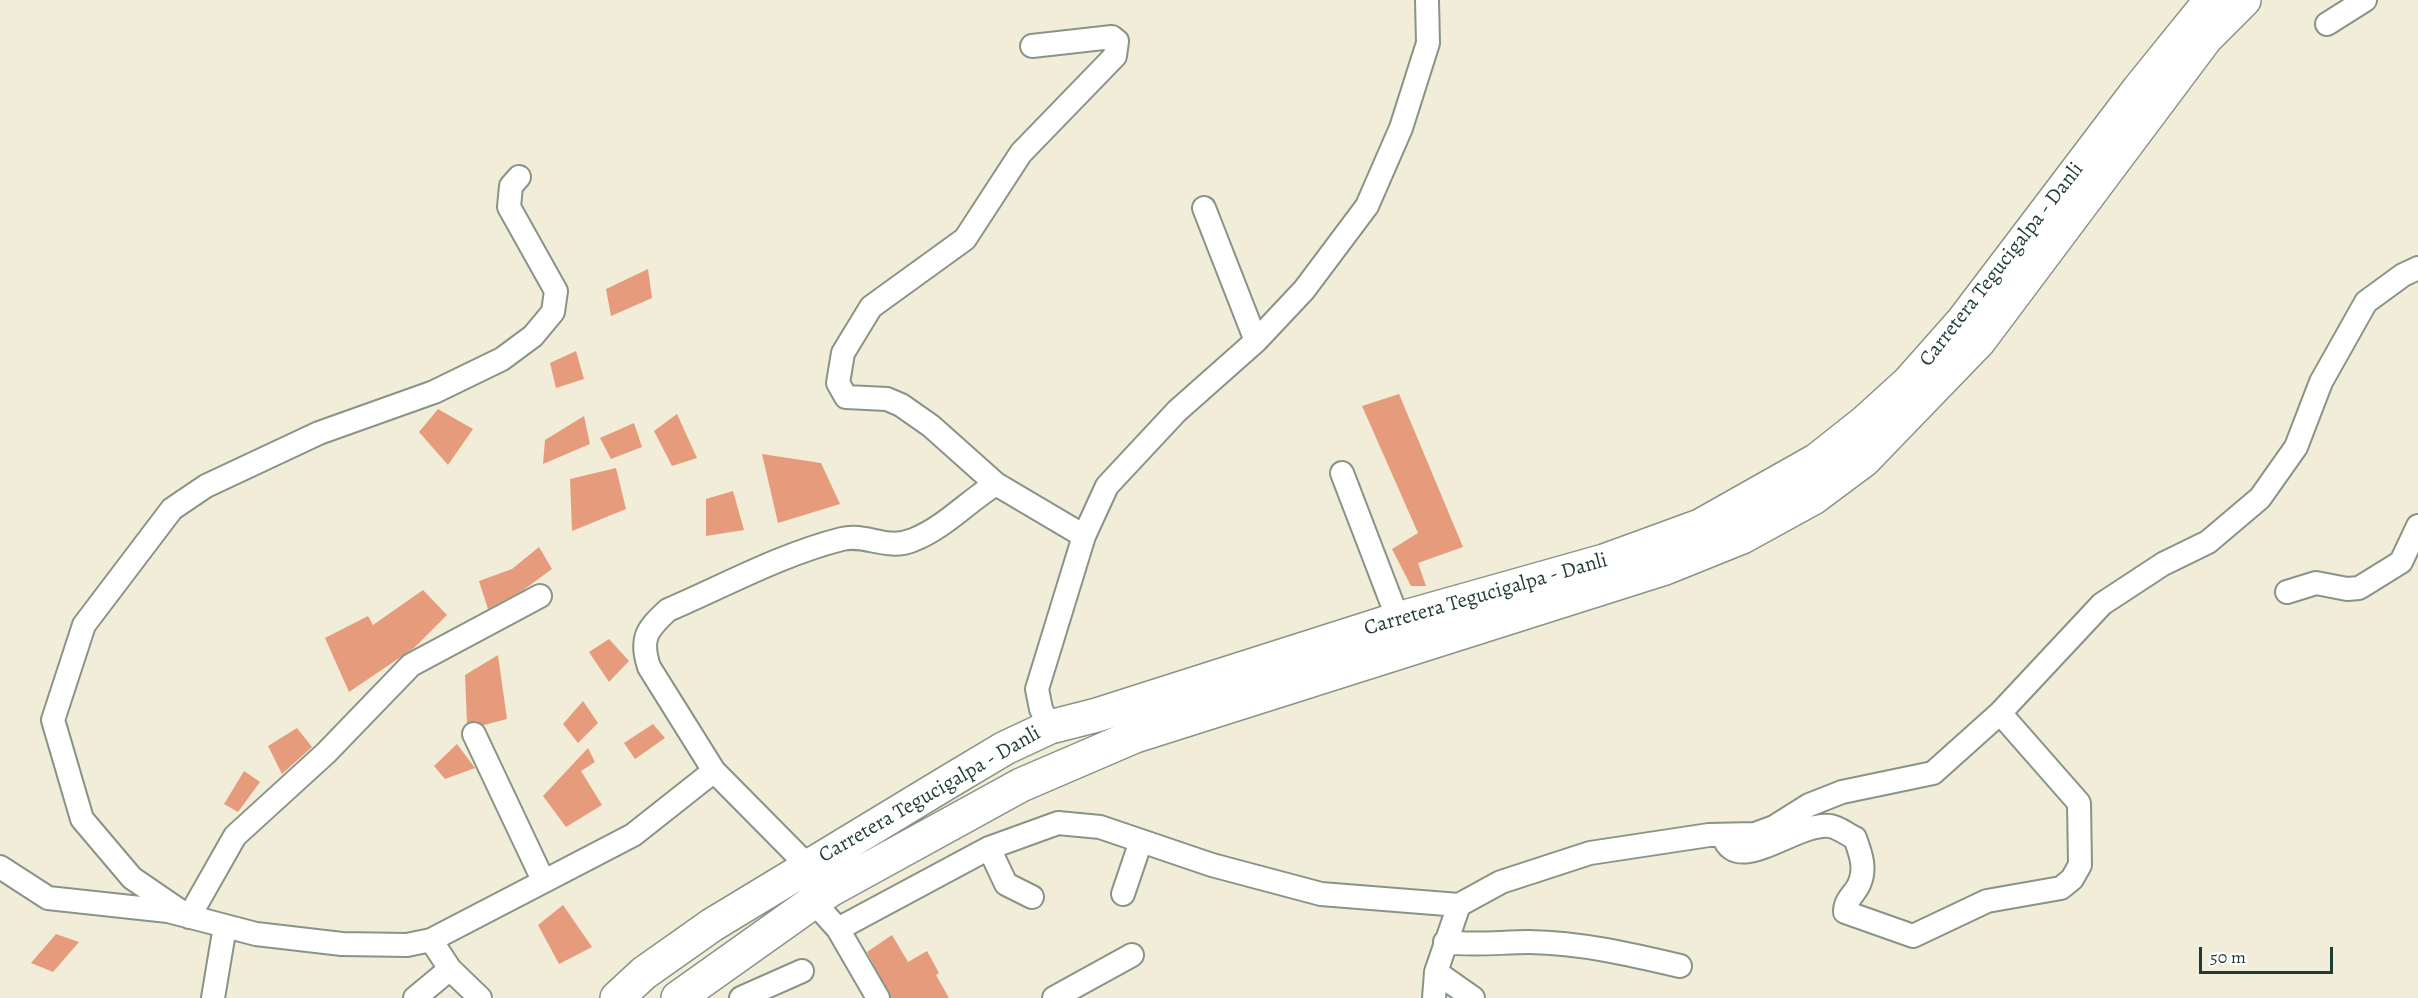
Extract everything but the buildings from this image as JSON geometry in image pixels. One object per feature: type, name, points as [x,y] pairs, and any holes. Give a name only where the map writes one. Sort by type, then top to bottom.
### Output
[{"type":"highway","name":"Carretera Tegucigalpa - Danli","points":[[617,998],[653,987],[682,947],[808,866],[1005,748],[1050,727],[1097,715],[1398,619],[1604,561],[1700,526],[1816,460],[1865,422],[1909,382],[1963,321],[2139,89],[2211,0]]},
{"type":"highway","name":"Carretera Tegucigalpa - Danli","points":[[695,993],[813,901],[1021,785],[1135,736],[1665,568],[1742,537],[1813,498],[1864,460],[1979,341],[2206,38],[2244,0]]},
{"type":"highway","points":[[1050,727],[1043,735],[1044,751],[1054,761],[1067,766]]},
{"type":"highway","points":[[1005,748],[1020,754],[1029,765],[1028,778],[1021,785]]},
{"type":"highway","points":[[682,947],[678,960],[682,975],[695,993]]},
{"type":"street","points":[[1050,727],[1041,710],[1037,689],[1084,536],[1107,486],[1177,411],[1256,341],[1304,290],[1367,206],[1401,128],[1428,43],[1427,0]]},
{"type":"street","points":[[2327,24],[2365,0]]},
{"type":"street","points":[[1032,46],[1112,37],[1117,41],[1115,56],[1021,153],[965,239],[871,306],[843,353],[838,372],[838,383],[846,397],[887,399],[901,405],[931,426],[996,484],[1084,536]]},
{"type":"street","points":[[189,917],[132,878],[82,819],[53,720],[84,625],[172,509],[206,486],[319,433],[434,392],[502,359],[534,336],[553,312],[556,291],[509,207],[511,186],[519,177]]},
{"type":"street","points":[[1204,208],[1256,341]]},
{"type":"street","points":[[838,929],[989,848],[1058,823],[1100,828],[1212,865],[1321,894],[1459,905],[1501,882],[1590,853],[1723,835],[1755,834],[1774,827],[1809,805],[1842,792],[1933,773],[2000,713],[2102,604],[2163,564],[2208,542],[2260,498],[2296,447],[2321,382],[2366,302],[2403,275],[2418,268]]},
{"type":"street","points":[[1342,474],[1398,619]]},
{"type":"street","points":[[808,866],[714,771],[649,667],[643,649],[644,640],[656,621],[668,610],[810,549],[845,538],[880,544],[910,542],[930,533],[996,484]]},
{"type":"street","points":[[2287,592],[2316,583],[2347,589],[2359,588],[2401,562],[2418,526]]},
{"type":"street","points":[[189,917],[235,836],[326,753],[411,665],[540,596]]},
{"type":"street","points":[[1723,835],[1726,845],[1736,853],[1751,853],[1797,831],[1830,826],[1856,838],[1863,860],[1860,882],[1845,903],[1845,912],[1913,936],[1987,901],[2061,888],[2072,879],[2080,865],[2079,803],[2000,713]]},
{"type":"street","points":[[474,734],[543,880]]},
{"type":"street","points":[[0,867],[48,898],[168,911],[256,934],[342,944],[407,945],[431,940],[633,835],[714,771]]},
{"type":"street","points":[[1123,894],[1140,841]]},
{"type":"street","points":[[989,848],[1006,884],[1032,897]]},
{"type":"street","points":[[813,901],[838,929],[878,998]]},
{"type":"street","points":[[1434,998],[1436,972],[1459,905]]},
{"type":"street","points":[[213,998],[225,926]]},
{"type":"street","points":[[431,940],[450,969],[480,998]]},
{"type":"street","points":[[1445,942],[1464,945],[1528,942],[1593,946],[1680,966]]},
{"type":"street","points":[[1054,998],[1132,955]]},
{"type":"street","points":[[415,998],[450,969]]},
{"type":"street","points":[[741,998],[802,971]]},
{"type":"street","points":[[1436,972],[1473,998]]}]
